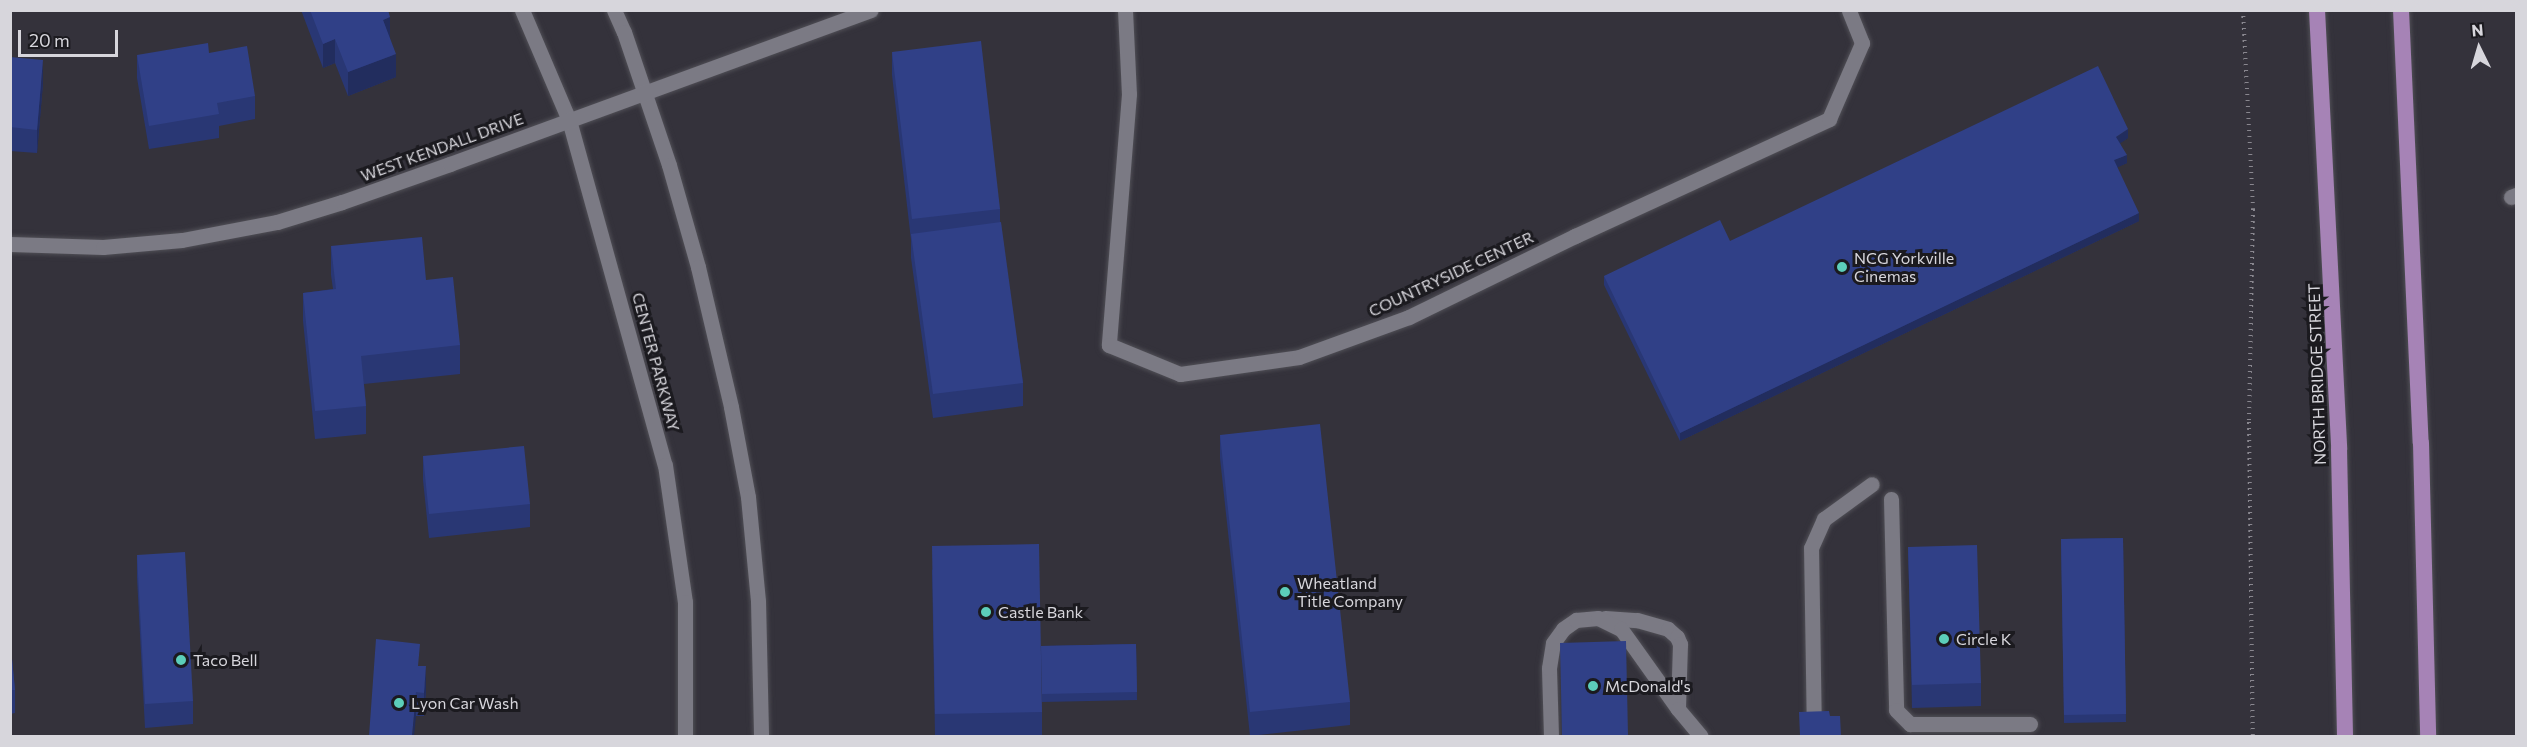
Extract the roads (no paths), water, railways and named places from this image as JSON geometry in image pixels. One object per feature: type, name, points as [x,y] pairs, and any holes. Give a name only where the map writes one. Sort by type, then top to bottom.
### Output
[{"type":"highway","name":"NORTH BRIDGE STREET","points":[[2317,10],[2339,437],[2345,736]]},
{"type":"highway","points":[[2401,10],[2421,443],[2428,736]]},
{"type":"street","name":"CENTER PARKWAY","points":[[522,10],[569,120],[665,465],[685,602],[685,736]]},
{"type":"street","points":[[614,10],[669,165],[698,267],[731,407],[748,497],[758,601],[761,736]]},
{"type":"street","name":"WEST KENDALL DRIVE","points":[[10,244],[103,248],[182,240],[277,222],[342,202],[871,10]]},
{"type":"street","name":"COUNTRYSIDE CENTER","points":[[1125,10],[1129,94],[1109,345],[1179,374],[1299,357],[1409,317],[1575,236],[1829,119],[1862,43],[1849,10]]},
{"type":"street","points":[[1814,736],[1811,548],[1824,519],[1872,484]]},
{"type":"street","points":[[1891,499],[1896,710],[1910,724],[2030,724]]},
{"type":"street","points":[[1551,736],[1549,668],[1552,643],[1563,629],[1576,620],[1598,618],[1637,620],[1668,629],[1677,637],[1680,644],[1678,710]]},
{"type":"street","points":[[1598,618],[1621,629],[1678,710],[1701,736]]},
{"type":"place","name":"NCG Yorkville Cinemas","points":[[1842,267]]},
{"type":"place","name":"Wheatland Title Company","points":[[1285,592]]},
{"type":"place","name":"Castle Bank","points":[[986,612]]},
{"type":"place","name":"Circle K","points":[[1944,639]]},
{"type":"place","name":"Taco Bell","points":[[181,660]]},
{"type":"place","name":"McDonald's","points":[[1593,686]]},
{"type":"place","name":"Lyon Car Wash","points":[[399,703]]}]
